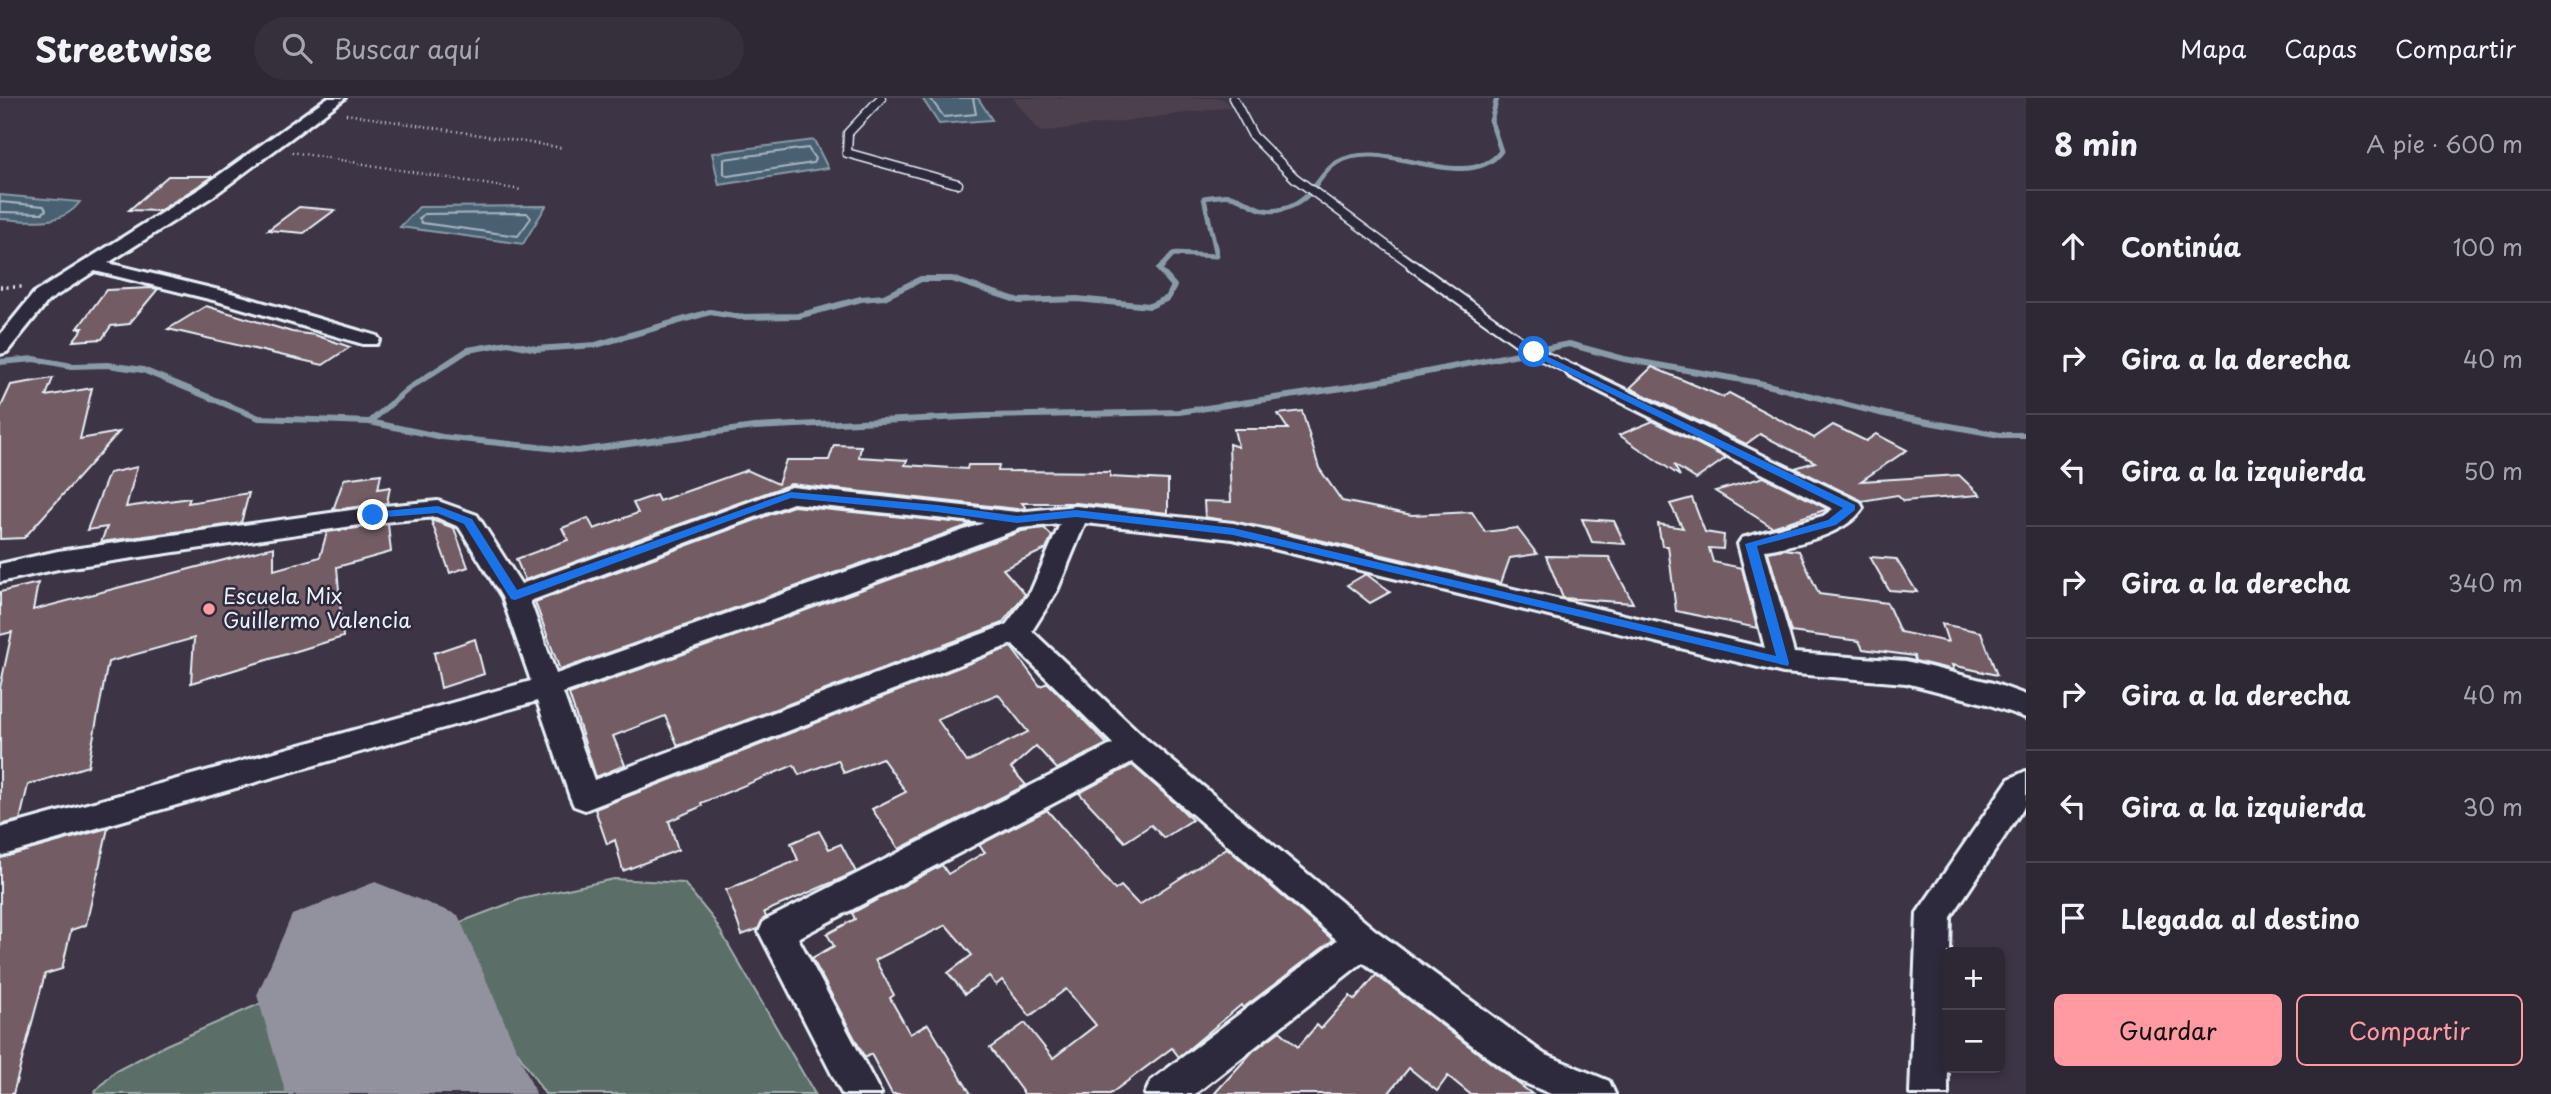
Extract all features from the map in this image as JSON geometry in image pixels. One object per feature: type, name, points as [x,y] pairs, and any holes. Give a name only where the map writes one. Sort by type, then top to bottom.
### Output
[{"type":"street","points":[[0,348],[41,297],[207,192],[318,109],[338,98]]},
{"type":"street","points":[[95,265],[225,298],[370,340]]},
{"type":"street","points":[[1576,372],[1851,508],[1832,522],[1775,540],[1751,544],[1783,663]]},
{"type":"street","points":[[515,596],[791,495],[937,509],[1017,520],[1076,514],[1233,531],[1783,663],[1906,672],[1993,694],[2026,707]]},
{"type":"street","points":[[0,573],[86,556],[373,515],[438,509],[468,521],[515,596],[585,797],[1016,632],[1043,596],[1076,514]]},
{"type":"street","points":[[0,842],[546,688],[742,621],[1017,520]]},
{"type":"street","points":[[1016,632],[1135,747],[1363,941],[1531,1067],[1596,1094]]},
{"type":"street","points":[[862,1094],[776,932],[1135,747]]},
{"type":"street","points":[[1929,1094],[1934,913],[2020,788],[2026,785]]},
{"type":"street","points":[[1164,1094],[1363,941]]},
{"type":"lane","points":[[881,98],[848,133],[848,153],[958,184]]},
{"type":"lane","points":[[1233,98],[1253,136],[1288,172],[1338,212],[1534,352],[1576,372]]},
{"type":"path","points":[[318,109],[564,148]]},
{"type":"path","points":[[267,148],[521,190]]},
{"type":"shaded area","points":[[1013,98],[1222,98],[1232,107],[1040,132]]},
{"type":"green space","points":[[614,879],[684,883],[714,920],[815,1094],[545,1094],[459,963],[345,1000],[284,1045],[282,1066],[292,1094],[93,1094],[114,1072],[166,1045],[348,965],[521,899]]},
{"type":"water","points":[[922,98],[978,98],[992,120],[939,124]]},
{"type":"water","points":[[814,140],[828,168],[719,185],[712,153]]},
{"type":"water","points":[[0,195],[80,202],[63,216],[54,219],[0,219]]},
{"type":"water","points":[[546,206],[523,244],[400,227],[419,207]]},
{"type":"building","points":[[168,176],[214,176],[159,211],[129,210]]},
{"type":"building","points":[[299,207],[335,210],[304,233],[268,230]]},
{"type":"building","points":[[158,289],[129,324],[111,326],[102,339],[73,341],[83,328],[78,328],[106,290]]},
{"type":"building","points":[[206,306],[350,347],[323,365],[168,329]]},
{"type":"building","points":[[1652,367],[1723,397],[1729,393],[1814,438],[1833,425],[1866,441],[1876,434],[1907,450],[1861,481],[1959,475],[1980,495],[1903,501],[1897,495],[1862,501],[1795,468],[1815,462],[1760,434],[1746,444],[1630,388]]},
{"type":"building","points":[[53,378],[46,396],[92,388],[80,439],[119,432],[24,538],[0,539],[0,409],[11,385]]},
{"type":"building","points":[[1302,411],[1319,468],[1342,501],[1412,515],[1472,512],[1485,532],[1517,528],[1537,554],[1510,558],[1501,583],[1269,528],[1205,517],[1204,501],[1231,502],[1229,444],[1238,447],[1234,429],[1288,429],[1278,414]]},
{"type":"building","points":[[1653,421],[1726,458],[1696,479],[1674,465],[1680,476],[1619,435]]},
{"type":"building","points":[[834,445],[861,446],[859,457],[907,460],[905,465],[967,469],[968,465],[999,465],[998,471],[1110,472],[1110,477],[1168,480],[1168,513],[1076,503],[1022,503],[1026,508],[1017,509],[791,484],[525,580],[516,559],[568,540],[562,528],[588,518],[594,529],[638,513],[633,503],[656,495],[659,501],[747,470],[778,484],[786,460],[829,460]]},
{"type":"building","points":[[137,467],[126,507],[190,498],[188,503],[249,493],[241,523],[101,542],[107,527],[87,530],[109,473]]},
{"type":"building","points":[[381,474],[378,489],[390,487],[387,503],[333,510],[344,479]]},
{"type":"building","points":[[1764,477],[1828,509],[1772,527],[1715,491]]},
{"type":"building","points":[[1692,498],[1705,532],[1724,535],[1723,549],[1709,548],[1713,562],[1742,568],[1757,628],[1676,611],[1668,546],[1662,546],[1658,524],[1683,528],[1670,504]]},
{"type":"building","points":[[793,506],[972,524],[560,670],[535,602]]},
{"type":"building","points":[[1582,519],[1614,521],[1625,544],[1592,542]]},
{"type":"building","points":[[431,520],[454,528],[468,567],[450,573]]},
{"type":"building","points":[[388,524],[391,552],[337,567],[343,637],[191,683],[194,638],[108,662],[88,766],[28,785],[20,820],[0,825],[0,688],[12,632],[0,635],[0,592],[38,583],[33,610],[274,547],[274,570],[320,557],[327,532]]},
{"type":"building","points":[[1044,528],[1052,536],[1046,549],[1003,569],[1025,594],[1002,623],[678,746],[665,716],[613,736],[625,765],[596,777],[569,694],[1022,531]]},
{"type":"building","points":[[1784,549],[1799,551],[1819,594],[1887,603],[1900,632],[1948,642],[1942,624],[1981,632],[1997,675],[1952,665],[1954,670],[1915,661],[1914,656],[1863,649],[1859,641],[1791,632],[1768,552]]},
{"type":"building","points":[[1546,556],[1609,557],[1633,603],[1563,598]]},
{"type":"building","points":[[1870,557],[1896,559],[1917,592],[1889,590]]},
{"type":"building","points":[[1366,574],[1390,592],[1370,603],[1347,585]]},
{"type":"building","points":[[475,639],[484,674],[441,688],[434,653]]},
{"type":"building","points":[[1011,647],[1040,686],[1048,683],[1107,744],[1057,769],[1036,746],[1011,768],[1026,785],[899,849],[872,809],[906,792],[882,758],[844,773],[838,760],[799,775],[794,765],[701,803],[702,806],[669,821],[678,850],[623,871],[615,840],[607,844],[595,809]],"holes":[[[998,694],[1028,732],[967,762],[937,719]]]},
{"type":"building","points":[[1132,765],[1192,820],[1164,838],[1151,825],[1125,842],[1079,793]]},
{"type":"building","points":[[1047,810],[1115,890],[1121,886],[1139,905],[1227,848],[1333,940],[1243,1008],[1241,1005],[1179,1057],[1172,1048],[1110,1094],[1024,1094],[990,1048],[1025,1023],[1053,1058],[1096,1025],[1066,989],[1030,1016],[1002,980],[996,985],[989,976],[965,994],[948,973],[972,955],[946,925],[875,960],[894,995],[890,998],[910,1034],[928,1024],[971,1094],[892,1094],[871,1054],[865,1058],[812,958],[834,946],[827,934],[855,919],[852,913],[942,865],[948,874],[985,852],[979,845]]},
{"type":"building","points":[[108,828],[86,925],[71,930],[62,969],[45,974],[13,1094],[0,1094],[0,858]]},
{"type":"building","points":[[819,831],[829,849],[841,844],[856,872],[764,912],[766,917],[758,929],[742,935],[726,890],[798,860],[791,843]]},
{"type":"building","points":[[1376,975],[1532,1094],[1470,1094],[1448,1076],[1437,1091],[1409,1068],[1388,1094],[1214,1094],[1253,1051],[1280,1031],[1298,1047],[1317,1025],[1321,1029],[1350,996],[1355,1000]]},
{"type":"waterway","points":[[1162,266],[1173,254],[1217,256],[1204,198],[1228,195],[1269,211],[1287,208],[1309,194],[1331,167],[1341,160],[1355,156],[1374,155],[1459,169],[1490,162],[1501,151],[1491,121],[1497,98]]},
{"type":"waterway","points":[[370,422],[408,389],[468,350],[508,343],[536,349],[596,345],[710,312],[740,317],[798,316],[861,299],[884,297],[921,279],[952,279],[1019,301],[1077,299],[1150,306],[1168,298],[1174,286],[1159,269],[1162,266]]},
{"type":"waterway","points":[[370,422],[442,437],[577,451],[754,427],[985,416],[1179,412],[1350,387],[1569,344],[1624,359],[1759,383],[1884,414],[2000,435],[2026,435]]},
{"type":"waterway","points":[[0,362],[34,359],[72,366],[108,365],[143,370],[259,418],[370,422]]},
{"type":"runway","points":[[375,995],[411,1094]]},
{"type":"place","name":"Escuela Mix Guillermo Valencia","points":[[209,609]]},
{"type":"route","points":[[373,515],[438,509],[468,521],[515,596],[791,495],[937,509],[1017,520],[1076,514],[1233,531],[1783,663],[1751,544],[1775,540],[1832,522],[1851,508],[1534,352]]}]
